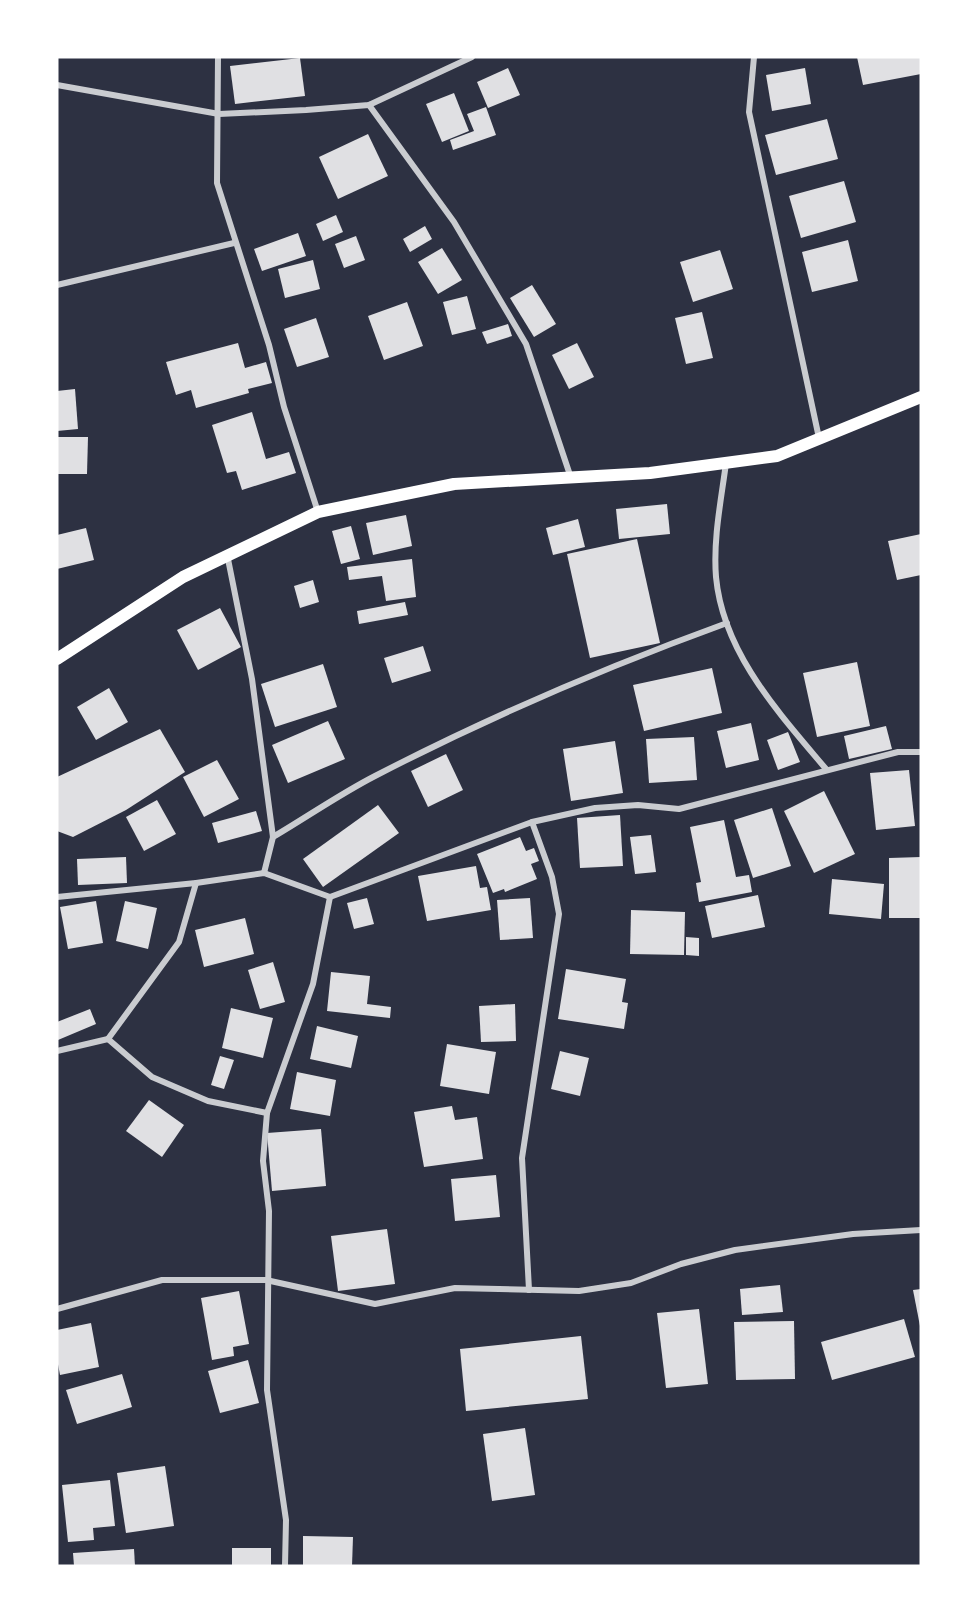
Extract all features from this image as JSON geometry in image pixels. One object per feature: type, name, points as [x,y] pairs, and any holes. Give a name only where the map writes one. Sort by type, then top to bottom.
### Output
[{"type":"main road","points":[[57,658],[183,577],[318,512],[454,484],[650,473],[777,456],[921,398]]},
{"type":"street","points":[[218,57],[217,183],[234,243],[269,345],[284,407],[318,512]]},
{"type":"street","points":[[57,85],[219,114],[369,105],[472,57]]},
{"type":"street","points":[[754,57],[749,112],[819,439]]},
{"type":"street","points":[[369,105],[454,222],[526,344],[571,478]]},
{"type":"street","points":[[57,285],[234,243]]},
{"type":"street","points":[[726,462],[716,537],[717,578],[727,623],[768,701],[826,769]]},
{"type":"street","points":[[227,554],[252,680],[273,837],[264,873]]},
{"type":"street","points":[[273,837],[372,777],[470,729],[620,662],[727,623]]},
{"type":"street","points":[[57,897],[195,883],[264,873],[330,897],[532,822],[595,808],[638,806],[679,809],[898,752],[921,752]]},
{"type":"street","points":[[529,1290],[522,1158],[559,914],[552,877],[532,822]]},
{"type":"street","points":[[57,1051],[108,1039],[179,942],[195,883]]},
{"type":"street","points":[[285,1566],[286,1520],[267,1390],[266,1280],[269,1211],[263,1161],[267,1113],[313,984],[330,897]]},
{"type":"street","points":[[108,1039],[152,1077],[207,1101],[267,1113]]},
{"type":"street","points":[[57,1309],[162,1280],[266,1280],[375,1304],[455,1288],[529,1290],[547,1288],[579,1291],[631,1283],[681,1264],[735,1250],[853,1234],[921,1230]]},
{"type":"building","points":[[857,57],[921,57],[921,74],[863,85]]},
{"type":"building","points":[[300,58],[305,96],[235,104],[230,66]]},
{"type":"building","points":[[508,68],[520,95],[488,108],[477,82]]},
{"type":"building","points":[[805,68],[811,104],[772,111],[766,75]]},
{"type":"building","points":[[454,93],[469,131],[442,142],[426,104]]},
{"type":"building","points":[[486,107],[496,135],[453,150],[450,140],[474,131],[467,114]]},
{"type":"building","points":[[827,119],[838,159],[776,175],[765,135]]},
{"type":"building","points":[[368,134],[388,176],[338,199],[319,157]]},
{"type":"building","points":[[844,181],[856,222],[801,238],[789,196]]},
{"type":"building","points":[[336,215],[343,232],[323,241],[316,224]]},
{"type":"building","points":[[425,226],[432,239],[410,252],[403,239]]},
{"type":"building","points":[[298,233],[306,256],[262,271],[254,249]]},
{"type":"building","points":[[356,236],[365,260],[344,268],[335,244]]},
{"type":"building","points":[[848,240],[858,281],[812,292],[802,252]]},
{"type":"building","points":[[442,248],[462,280],[438,294],[418,262]]},
{"type":"building","points":[[720,250],[733,289],[693,302],[680,262]]},
{"type":"building","points":[[313,260],[320,289],[285,298],[278,269]]},
{"type":"building","points":[[532,285],[556,324],[534,337],[510,298]]},
{"type":"building","points":[[467,296],[476,329],[452,335],[443,302]]},
{"type":"building","points":[[407,302],[423,346],[384,360],[368,316]]},
{"type":"building","points":[[702,312],[713,358],[686,364],[675,318]]},
{"type":"building","points":[[316,318],[329,357],[297,367],[284,329]]},
{"type":"building","points":[[508,324],[512,336],[487,344],[482,332]]},
{"type":"building","points":[[238,343],[245,368],[266,362],[272,383],[248,389],[249,393],[196,408],[191,390],[176,395],[166,362]]},
{"type":"building","points":[[577,343],[594,377],[569,389],[552,355]]},
{"type":"building","points":[[75,389],[78,429],[57,431],[57,391]]},
{"type":"building","points":[[252,412],[266,459],[289,452],[296,473],[242,490],[236,471],[227,473],[212,425]]},
{"type":"building","points":[[57,437],[88,437],[87,474],[57,474]]},
{"type":"building","points":[[667,504],[670,534],[619,539],[616,509]]},
{"type":"building","points":[[406,515],[412,546],[373,555],[366,523]]},
{"type":"building","points":[[578,519],[585,547],[553,555],[546,528]]},
{"type":"building","points":[[351,526],[360,559],[341,564],[332,531]]},
{"type":"building","points":[[86,528],[94,560],[57,569],[57,535]]},
{"type":"building","points":[[921,534],[921,575],[897,580],[888,541]]},
{"type":"building","points":[[637,539],[660,643],[590,658],[567,554]]},
{"type":"building","points":[[412,559],[416,597],[386,601],[382,576],[349,580],[347,567]]},
{"type":"building","points":[[313,580],[319,602],[300,608],[294,586]]},
{"type":"building","points":[[405,602],[408,615],[359,624],[357,611]]},
{"type":"building","points":[[220,608],[241,647],[198,670],[177,630]]},
{"type":"building","points":[[423,646],[431,671],[392,683],[384,658]]},
{"type":"building","points":[[857,662],[870,726],[817,737],[803,673]]},
{"type":"building","points":[[323,664],[337,707],[275,727],[261,684]]},
{"type":"building","points":[[712,668],[722,713],[644,731],[633,685]]},
{"type":"building","points":[[109,688],[128,722],[96,740],[77,707]]},
{"type":"building","points":[[328,721],[345,759],[288,783],[272,745]]},
{"type":"building","points":[[751,723],[759,760],[726,768],[717,731]]},
{"type":"building","points":[[886,726],[892,749],[849,759],[844,736]]},
{"type":"building","points":[[160,729],[185,772],[126,810],[73,837],[57,831],[57,777]]},
{"type":"building","points":[[788,732],[800,762],[778,770],[767,740]]},
{"type":"building","points":[[694,737],[697,780],[649,783],[646,739]]},
{"type":"building","points":[[615,741],[623,793],[571,801],[563,749]]},
{"type":"building","points":[[446,754],[463,790],[428,807],[411,771]]},
{"type":"building","points":[[217,760],[239,799],[204,817],[183,777]]},
{"type":"building","points":[[909,770],[915,826],[876,830],[870,773]]},
{"type":"building","points":[[824,791],[855,854],[814,873],[784,811]]},
{"type":"building","points":[[157,800],[176,834],[144,851],[126,817]]},
{"type":"building","points":[[378,805],[399,833],[323,887],[303,859]]},
{"type":"building","points":[[772,808],[791,866],[753,878],[734,820]]},
{"type":"building","points":[[256,811],[262,831],[218,843],[212,823]]},
{"type":"building","points":[[620,815],[623,866],[580,868],[577,818]]},
{"type":"building","points":[[724,820],[736,877],[749,875],[752,892],[699,902],[696,883],[701,882],[690,827]]},
{"type":"building","points":[[651,835],[656,872],[635,874],[630,837]]},
{"type":"building","points":[[520,837],[526,851],[534,848],[539,861],[531,864],[537,879],[505,892],[504,889],[493,893],[477,854]]},
{"type":"building","points":[[126,857],[127,883],[78,885],[77,859]]},
{"type":"building","points":[[921,857],[921,918],[889,918],[889,858]]},
{"type":"building","points":[[476,866],[480,888],[487,887],[491,910],[427,921],[418,876]]},
{"type":"building","points":[[832,879],[884,884],[881,919],[829,914]]},
{"type":"building","points":[[758,895],[765,927],[712,938],[705,906]]},
{"type":"building","points":[[367,898],[374,924],[354,929],[347,903]]},
{"type":"building","points":[[530,898],[533,938],[500,940],[497,900]]},
{"type":"building","points":[[96,901],[103,943],[68,949],[60,907]]},
{"type":"building","points":[[125,901],[157,908],[148,949],[116,941]]},
{"type":"building","points":[[631,910],[685,912],[684,955],[630,954]]},
{"type":"building","points":[[245,918],[254,954],[204,967],[195,930]]},
{"type":"building","points":[[686,937],[699,938],[699,956],[686,955]]},
{"type":"building","points":[[273,962],[285,1002],[260,1009],[248,970]]},
{"type":"building","points":[[566,969],[626,979],[622,1002],[628,1003],[624,1029],[558,1019]]},
{"type":"building","points":[[331,972],[370,976],[367,1004],[391,1007],[390,1018],[327,1011]]},
{"type":"building","points":[[515,1004],[516,1041],[481,1042],[479,1006]]},
{"type":"building","points":[[231,1008],[273,1018],[263,1058],[222,1048]]},
{"type":"building","points":[[90,1009],[96,1024],[58,1040],[57,1022]]},
{"type":"building","points":[[317,1026],[358,1036],[351,1068],[310,1059]]},
{"type":"building","points":[[447,1044],[496,1052],[489,1094],[440,1086]]},
{"type":"building","points":[[560,1051],[589,1058],[580,1096],[551,1089]]},
{"type":"building","points":[[220,1056],[234,1060],[224,1089],[211,1085]]},
{"type":"building","points":[[297,1072],[336,1080],[330,1116],[290,1109]]},
{"type":"building","points":[[149,1100],[184,1125],[162,1157],[126,1131]]},
{"type":"building","points":[[452,1106],[455,1120],[477,1117],[483,1159],[424,1167],[414,1112]]},
{"type":"building","points":[[321,1129],[326,1186],[272,1191],[267,1133]]},
{"type":"building","points":[[496,1175],[500,1217],[455,1221],[451,1179]]},
{"type":"building","points":[[387,1229],[395,1284],[338,1291],[331,1236]]},
{"type":"building","points":[[780,1285],[783,1312],[742,1315],[740,1289]]},
{"type":"building","points":[[921,1289],[921,1326],[920,1326],[913,1290]]},
{"type":"building","points":[[239,1291],[249,1344],[233,1347],[234,1356],[212,1360],[201,1298]]},
{"type":"building","points":[[699,1309],[708,1384],[666,1388],[657,1313]]},
{"type":"building","points":[[904,1319],[915,1357],[832,1380],[821,1342]]},
{"type":"building","points":[[794,1321],[795,1379],[736,1380],[734,1322]]},
{"type":"building","points":[[91,1323],[99,1367],[60,1375],[57,1359],[57,1330]]},
{"type":"building","points":[[581,1336],[588,1399],[466,1411],[460,1349]]},
{"type":"building","points":[[248,1360],[259,1403],[220,1413],[208,1371]]},
{"type":"building","points":[[122,1374],[132,1407],[77,1424],[66,1390]]},
{"type":"building","points":[[525,1428],[535,1495],[492,1501],[483,1434]]},
{"type":"building","points":[[165,1466],[174,1526],[126,1533],[117,1473]]},
{"type":"building","points":[[110,1480],[115,1526],[93,1528],[94,1540],[68,1542],[62,1485]]},
{"type":"building","points":[[303,1536],[353,1537],[352,1566],[303,1566]]},
{"type":"building","points":[[232,1548],[271,1548],[271,1566],[232,1566]]},
{"type":"building","points":[[134,1549],[135,1566],[74,1566],[73,1553]]}]
